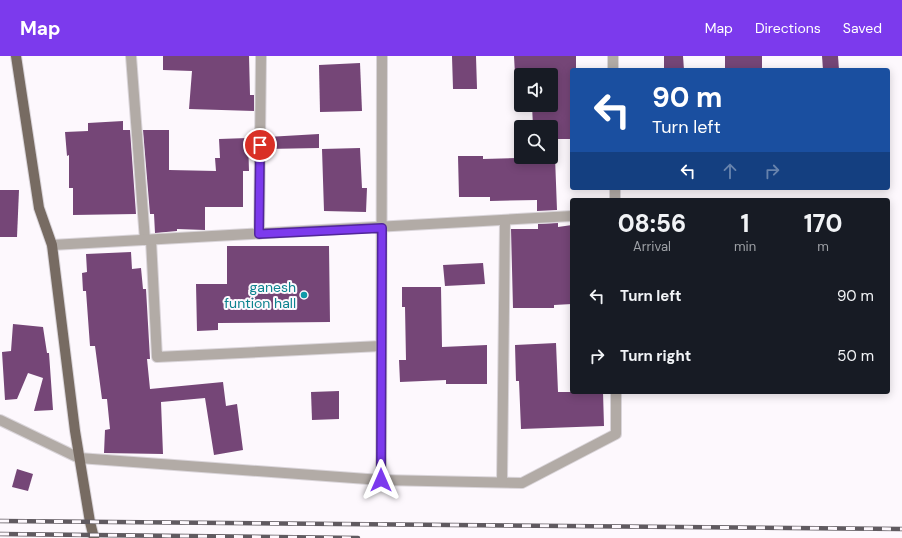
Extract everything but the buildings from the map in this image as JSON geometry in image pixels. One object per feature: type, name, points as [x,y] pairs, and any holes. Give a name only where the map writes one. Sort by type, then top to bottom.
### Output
[{"type":"main road","points":[[16,56],[39,208],[52,245],[79,458],[94,538]]},
{"type":"street","points":[[131,56],[157,357],[381,346]]},
{"type":"street","points":[[259,234],[261,56]]},
{"type":"street","points":[[381,480],[382,56]]},
{"type":"street","points":[[613,56],[614,68]]},
{"type":"street","points":[[52,245],[382,228],[570,216]]},
{"type":"street","points":[[502,482],[505,220]]},
{"type":"street","points":[[0,420],[79,458],[381,480],[522,483],[616,434],[616,394]]},
{"type":"railway","points":[[0,521],[902,529]]},
{"type":"railway","points":[[0,534],[358,538]]},
{"type":"place","name":"ganesh funtion hall","points":[[304,295]]},
{"type":"route","points":[[260,145],[259,234],[382,228],[381,480]]}]
